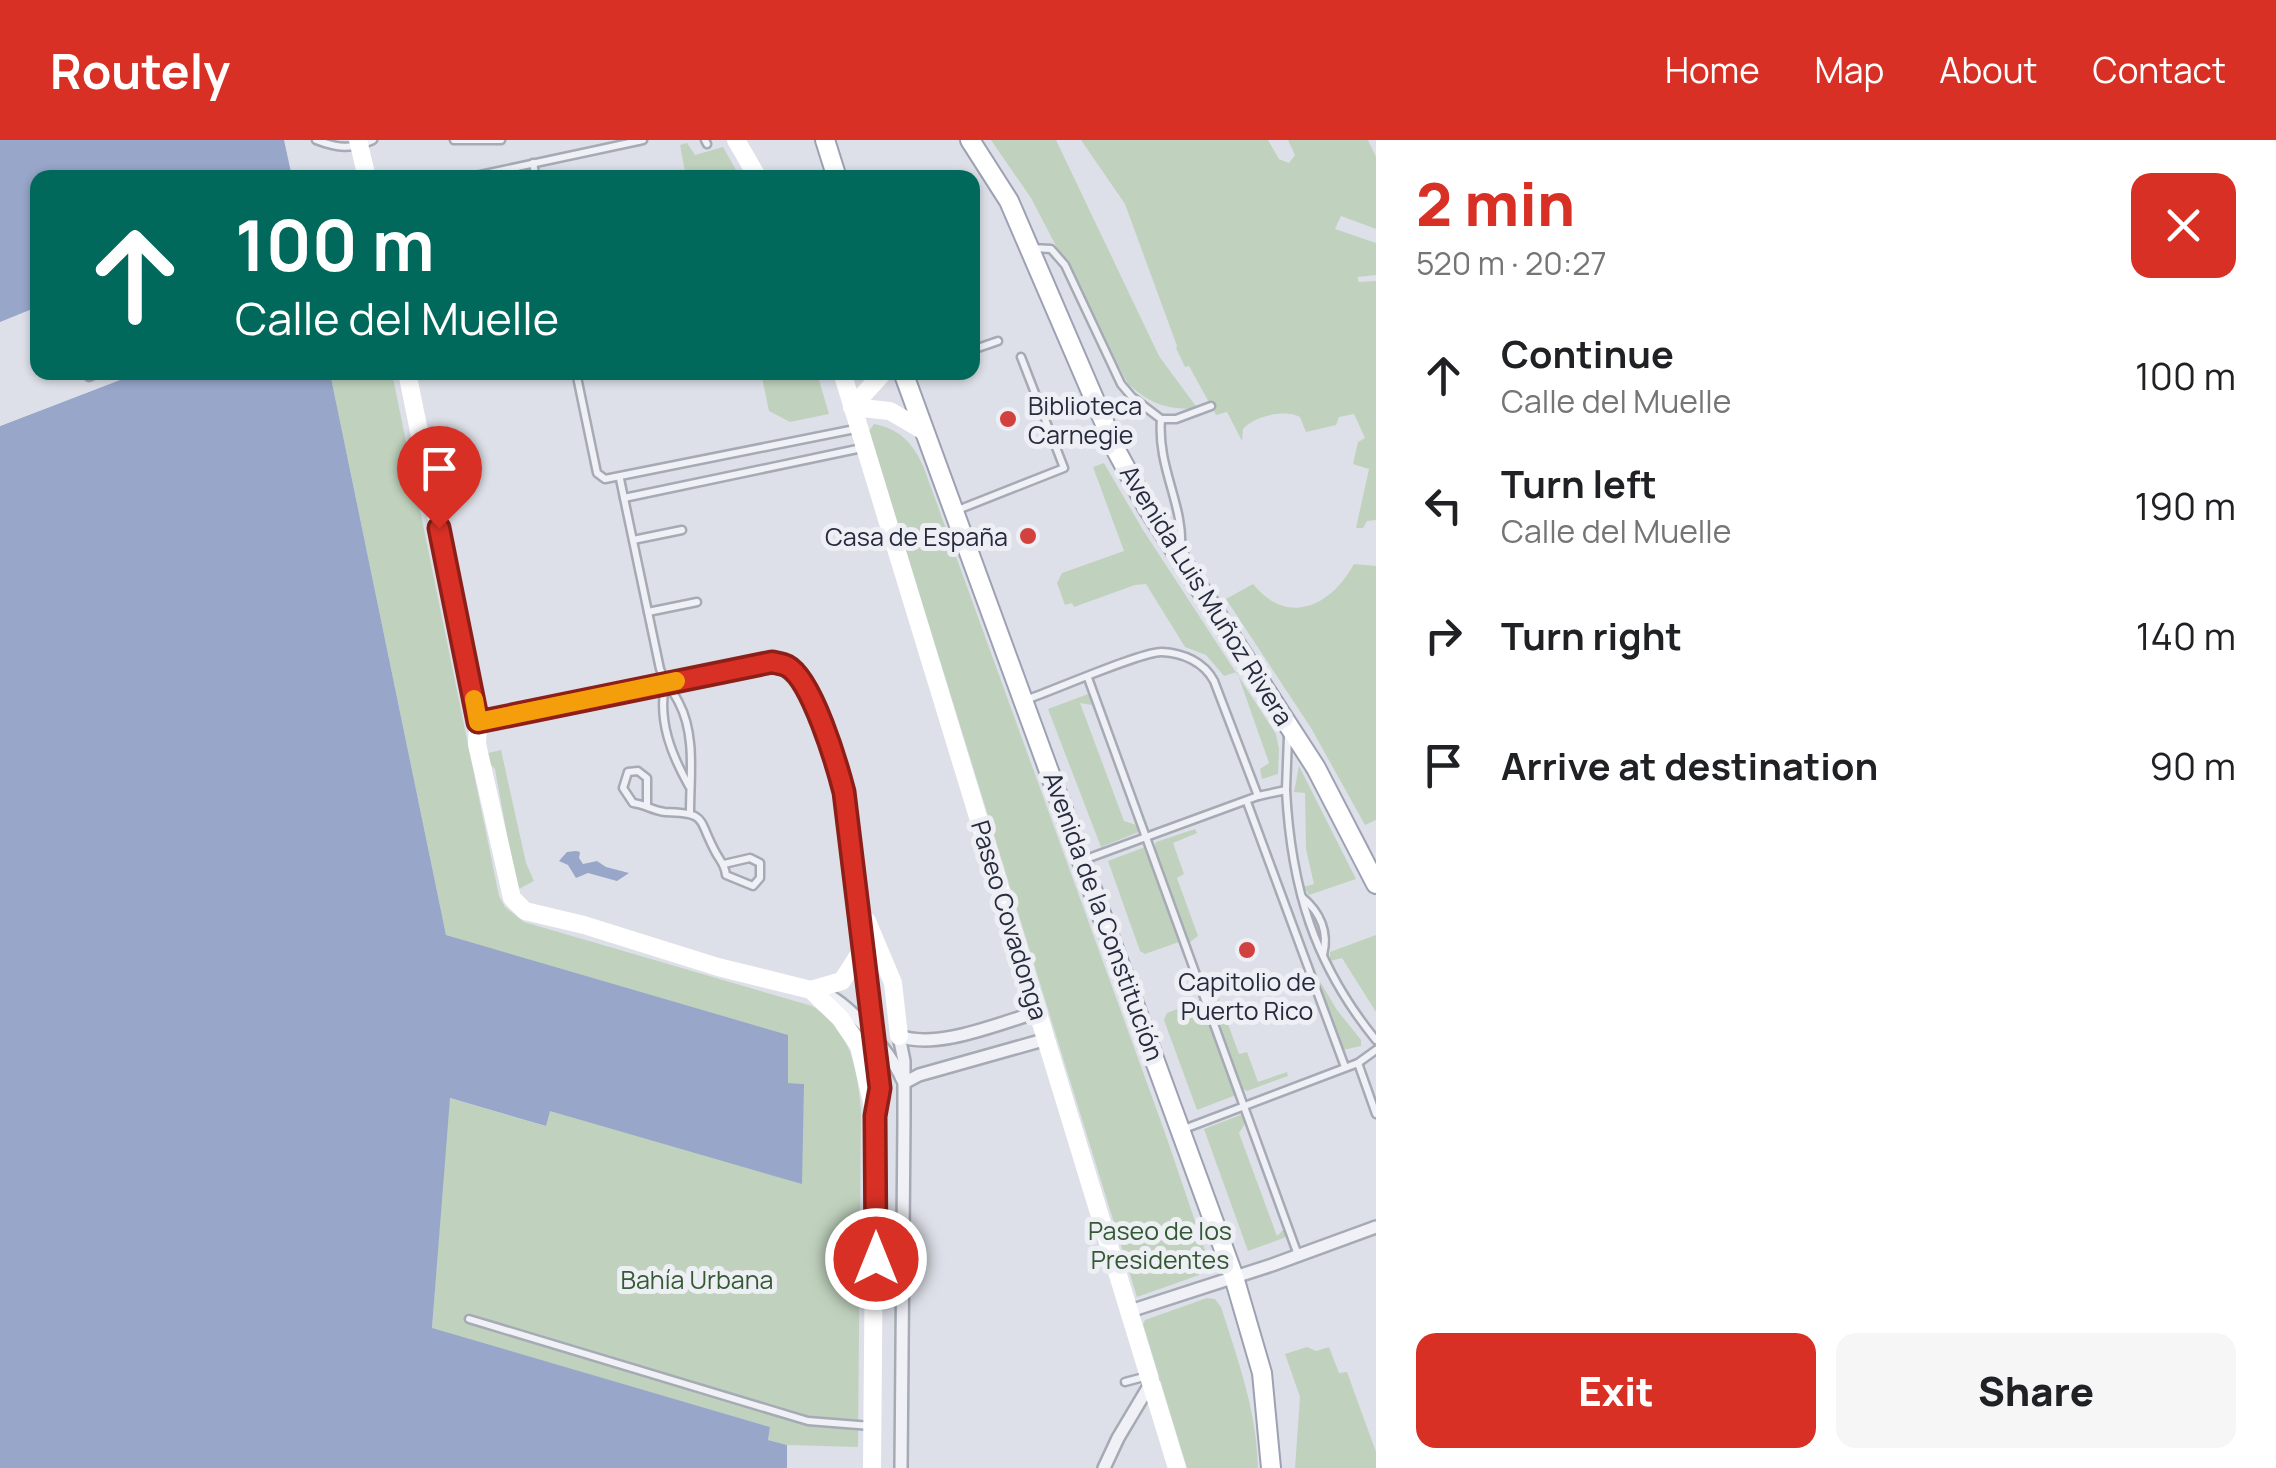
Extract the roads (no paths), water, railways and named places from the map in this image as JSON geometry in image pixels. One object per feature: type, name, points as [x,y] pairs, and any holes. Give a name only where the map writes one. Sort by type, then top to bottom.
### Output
[{"type":"main road","points":[[736,140],[753,170]]},
{"type":"main road","points":[[824,140],[833,170]]},
{"type":"main road","name":"Avenida Luis Muñoz Rivera","points":[[970,140],[1009,201],[1117,452],[1147,507],[1286,720],[1343,815],[1376,884]]},
{"type":"main road","points":[[364,142],[366,170]]},
{"type":"main road","points":[[409,380],[509,894],[525,911],[811,990],[842,981],[863,948]]},
{"type":"main road","name":"Paseo Covadonga","points":[[844,380],[1177,1468]]},
{"type":"main road","points":[[852,407],[890,380]]},
{"type":"main road","name":"Avenida de la Constitución","points":[[903,380],[1025,700],[1234,1277],[1262,1373],[1270,1468]]},
{"type":"main road","points":[[852,407],[890,412],[924,431]]},
{"type":"main road","points":[[478,722],[772,662],[792,669],[812,702],[835,756],[844,792],[877,1042],[880,1088],[875,1116],[872,1468]]},
{"type":"main road","points":[[857,897],[894,983],[900,1036]]},
{"type":"main road","points":[[811,990],[840,1018],[859,1046],[875,1116]]},
{"type":"street","points":[[811,990],[834,998],[892,1058],[904,1083]]},
{"type":"street","points":[[901,1468],[904,1083],[900,1036],[916,1042],[944,1038],[1038,1012]]},
{"type":"street","points":[[904,1083],[919,1074],[1047,1039]]},
{"type":"street","points":[[1130,1311],[1376,1227]]},
{"type":"street","points":[[1104,1468],[1151,1378]]},
{"type":"lane","points":[[316,140],[338,148],[364,142]]},
{"type":"lane","points":[[458,141],[501,140]]},
{"type":"lane","points":[[502,170],[643,140]]},
{"type":"lane","points":[[533,163],[534,170]]},
{"type":"lane","points":[[1031,248],[1050,249],[1065,266],[1121,384],[1132,397],[1161,419],[1176,419],[1212,406]]},
{"type":"lane","points":[[980,347],[998,341]]},
{"type":"lane","points":[[954,511],[1064,468],[1021,357]]},
{"type":"lane","points":[[578,380],[596,473],[605,479],[859,428]]},
{"type":"lane","points":[[1161,419],[1159,442],[1182,536],[1181,558]]},
{"type":"lane","points":[[624,498],[865,448]]},
{"type":"lane","points":[[620,479],[665,683],[680,704],[692,754],[690,812]]},
{"type":"lane","points":[[633,540],[682,530]]},
{"type":"lane","points":[[648,612],[697,602]]},
{"type":"lane","points":[[1025,700],[1159,652],[1197,661],[1208,669],[1214,681],[1258,796]]},
{"type":"lane","points":[[1088,678],[1298,1256]]},
{"type":"lane","points":[[665,683],[661,706],[674,758],[690,787]]},
{"type":"lane","points":[[1286,720],[1286,790],[1292,864],[1299,895],[1322,956],[1344,998],[1376,1040]]},
{"type":"lane","points":[[647,805],[647,778],[638,772],[628,772],[623,788],[633,803],[660,812],[690,812],[699,818],[726,875],[753,886],[760,878],[760,864],[750,858],[724,864]]},
{"type":"lane","points":[[1083,860],[1258,796],[1286,790]]},
{"type":"lane","points":[[1247,802],[1345,1067]]},
{"type":"lane","points":[[1182,1129],[1358,1063],[1376,1050]]},
{"type":"lane","points":[[1358,1063],[1376,1114]]},
{"type":"lane","points":[[469,1319],[808,1422],[873,1426]]},
{"type":"lane","points":[[1125,1382],[1151,1378]]},
{"type":"water","points":[[0,140],[284,140],[290,170],[30,170],[30,310],[0,322]]},
{"type":"water","points":[[120,380],[331,380],[446,935],[788,1035],[788,1083],[804,1084],[802,1184],[550,1111],[546,1126],[450,1098],[432,1328],[770,1427],[768,1440],[787,1445],[787,1468],[0,1468],[0,426]]},
{"type":"water","points":[[567,852],[580,852],[583,864],[597,861],[629,873],[617,881],[588,873],[576,878],[568,865],[559,861]]},
{"type":"place","name":"Biblioteca Carnegie","points":[[1008,419]]},
{"type":"place","name":"Casa de España","points":[[1028,536]]},
{"type":"place","name":"Capitolio de Puerto Rico","points":[[1247,950]]},
{"type":"park label","name":"Paseo de los Presidentes","points":[[1160,1244]]},
{"type":"park label","name":"Bahía Urbana","points":[[697,1279]]}]
